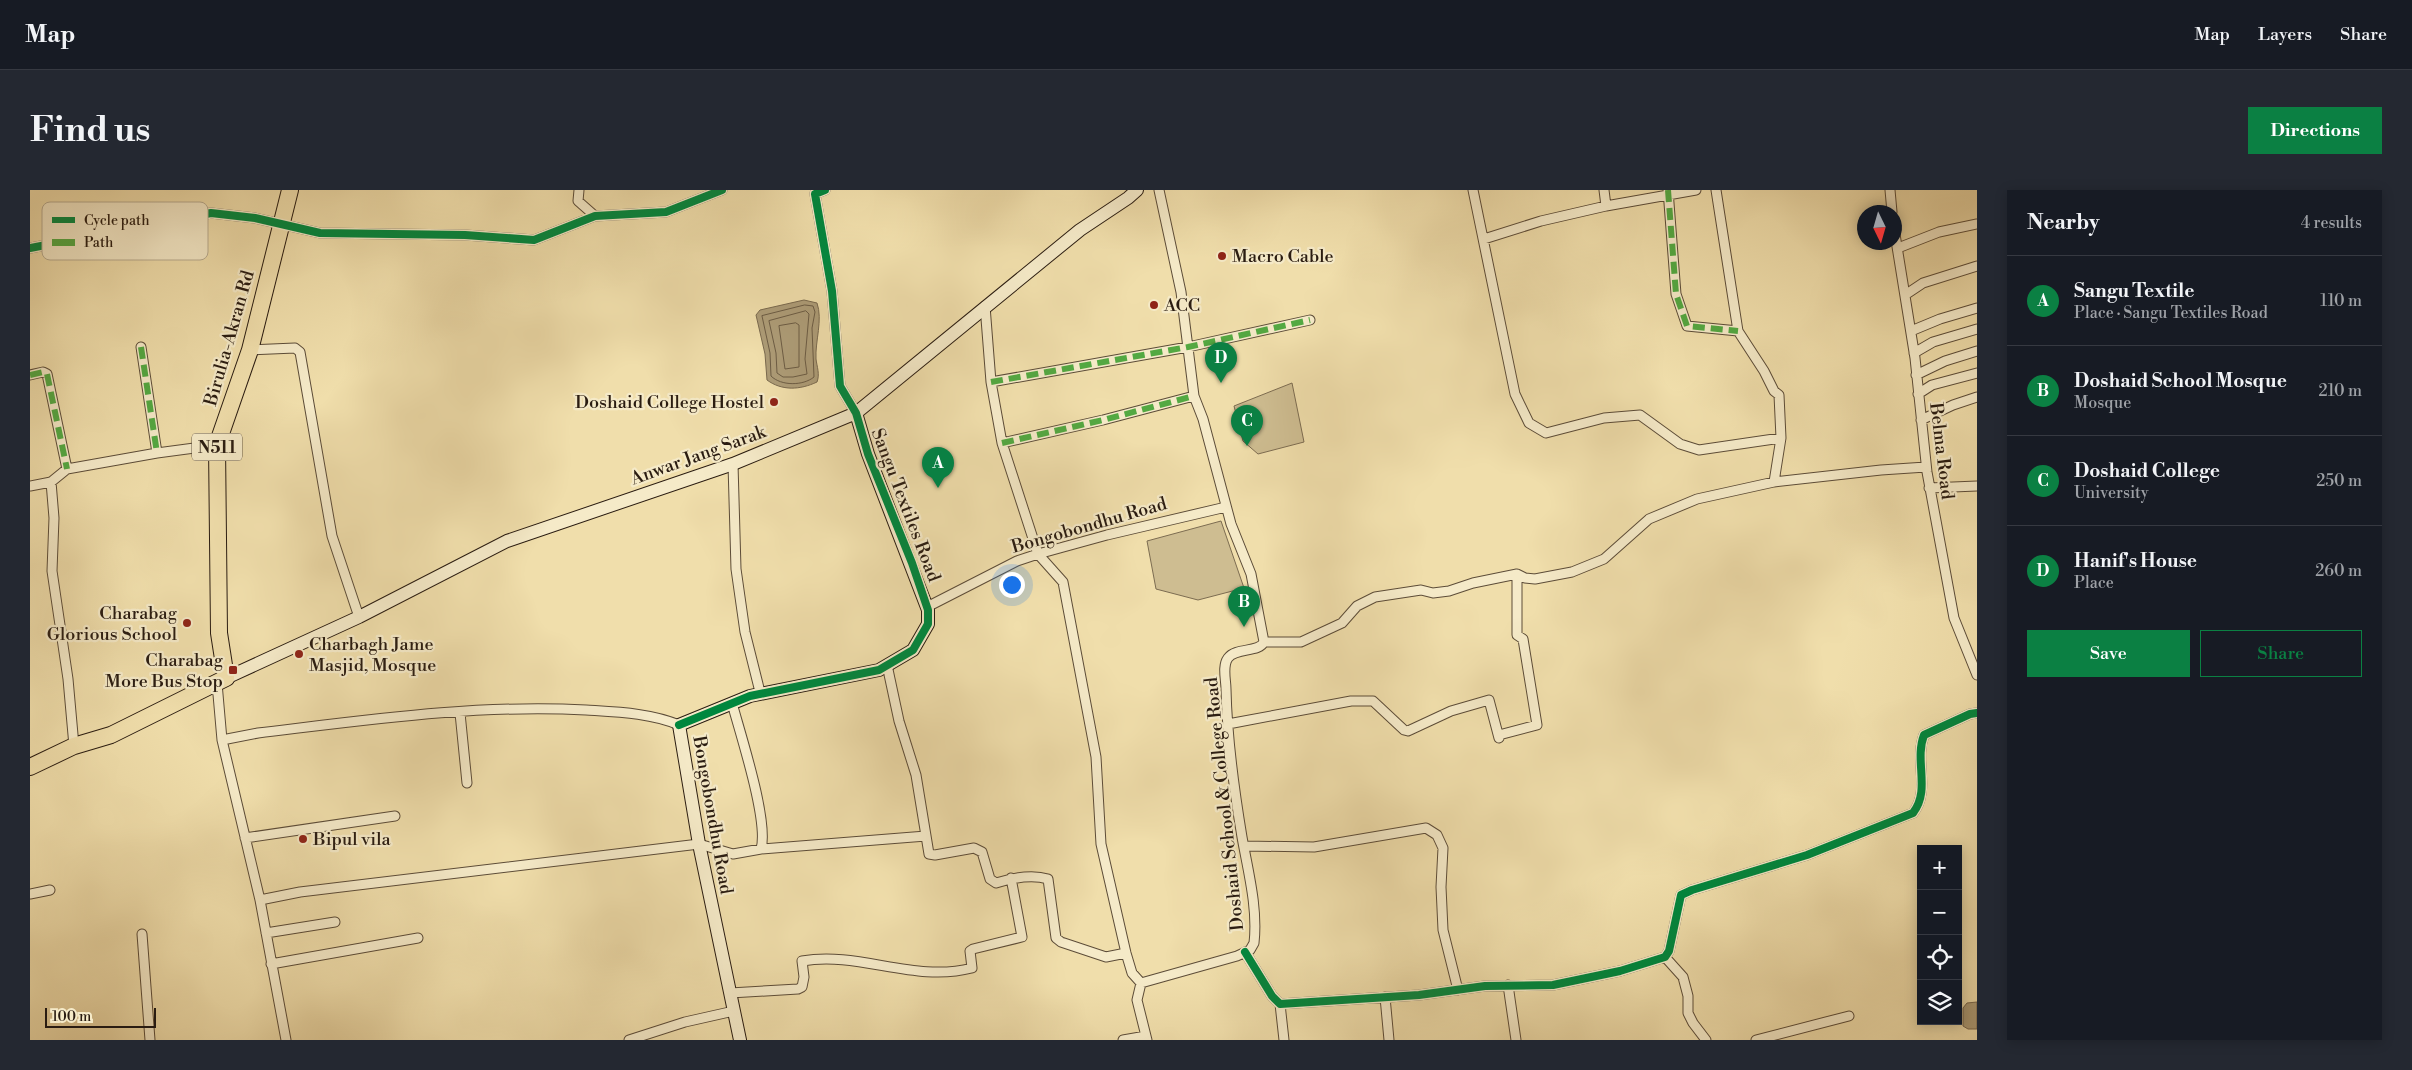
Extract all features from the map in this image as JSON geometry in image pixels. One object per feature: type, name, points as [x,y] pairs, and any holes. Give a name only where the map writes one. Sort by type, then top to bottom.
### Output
[{"type":"highway","name":"Birulia-Akran Rd","points":[[222,681],[219,633],[218,445],[250,350],[290,190]]},
{"type":"highway","points":[[30,767],[74,746],[111,734],[222,681]]},
{"type":"main road","name":"Anwar Jang Sarak","points":[[222,681],[359,616],[507,540],[733,464],[856,414],[985,306],[1080,230],[1137,190]]},
{"type":"main road","name":"Sangu Textiles Road","points":[[856,414],[868,454],[927,607]]},
{"type":"main road","name":"Bongobondhu Road","points":[[740,1040],[699,844],[679,725],[750,696],[879,670],[914,650],[928,624],[927,607]]},
{"type":"street","points":[[579,190],[578,201],[595,216]]},
{"type":"street","points":[[208,214],[255,218],[320,233],[466,235],[534,240],[595,216],[666,212],[722,190]]},
{"type":"street","points":[[826,190],[814,194],[832,291],[840,386],[856,414]]},
{"type":"street","points":[[1159,190],[1181,292],[1194,396],[1203,419],[1226,507],[1251,574],[1264,642],[1301,642],[1342,623],[1357,606],[1375,597],[1421,590],[1433,593],[1449,591],[1473,583],[1517,574],[1525,578],[1550,578],[1572,572],[1604,559],[1649,519],[1697,499],[1774,482],[1926,467]]},
{"type":"street","points":[[1473,190],[1515,394],[1529,423],[1546,433],[1604,418],[1640,415],[1680,444],[1699,450],[1782,438]]},
{"type":"street","points":[[1604,190],[1606,206]]},
{"type":"street","points":[[1484,239],[1541,221],[1668,193],[1696,190]]},
{"type":"street","points":[[1716,190],[1738,331],[1764,371],[1774,392],[1779,395],[1782,438],[1774,482]]},
{"type":"street","points":[[1890,190],[1891,205]]},
{"type":"street","points":[[1668,193],[1676,294],[1687,326],[1738,331]]},
{"type":"street","points":[[1902,246],[1939,232],[1977,224]]},
{"type":"street","name":"Belma Road","points":[[1898,250],[1914,353],[1926,467],[1954,618],[1977,675]]},
{"type":"street","points":[[1905,295],[1923,283],[1977,266]]},
{"type":"street","points":[[985,306],[991,382],[1002,443],[1038,554],[1063,582],[1096,757],[1101,844],[1132,973],[1141,983],[1137,1000],[1146,1038],[1123,1040]]},
{"type":"street","points":[[1910,331],[1940,318],[1977,308]]},
{"type":"street","points":[[991,382],[1188,347],[1310,320]]},
{"type":"street","points":[[1914,353],[1933,342],[1977,329]]},
{"type":"street","points":[[141,347],[157,453]]},
{"type":"street","points":[[250,350],[295,348],[300,352],[332,536],[359,616]]},
{"type":"street","points":[[1916,374],[1945,361],[1977,351]]},
{"type":"street","points":[[30,374],[43,372],[47,374],[67,469]]},
{"type":"street","points":[[1918,394],[1932,385],[1977,373]]},
{"type":"street","points":[[1002,443],[1104,420],[1194,396]]},
{"type":"street","points":[[1921,420],[1952,405],[1977,397]]},
{"type":"street","points":[[30,486],[51,482],[67,469],[157,453],[218,445]]},
{"type":"street","points":[[733,464],[736,569],[745,632],[759,688]]},
{"type":"street","points":[[51,482],[54,518],[52,571],[68,679],[74,746]]},
{"type":"street","points":[[1930,488],[1977,486]]},
{"type":"street","name":"Bongobondhu Road","points":[[927,607],[1017,561],[1106,535],[1226,507]]},
{"type":"street","points":[[1228,724],[1351,700],[1368,699],[1385,711],[1404,730],[1489,700],[1499,736],[1537,725],[1523,639],[1517,635],[1517,574]]},
{"type":"street","name":"Doshaid School & College Road","points":[[1141,983],[1237,956],[1250,950],[1255,935],[1250,884],[1228,724],[1225,666],[1228,658],[1235,653],[1260,646],[1264,642]]},
{"type":"street","points":[[887,665],[899,721],[916,775],[929,854],[935,855],[974,848],[982,852],[990,879],[996,883],[1011,878],[1041,877],[1048,879],[1056,938],[1060,942],[1106,957],[1126,952]]},
{"type":"street","points":[[222,681],[222,740],[260,900],[286,1040]]},
{"type":"street","points":[[732,702],[753,781],[762,828],[761,848]]},
{"type":"street","points":[[222,740],[258,733],[493,709],[550,708],[594,711],[664,719],[679,725]]},
{"type":"street","points":[[460,713],[467,782]]},
{"type":"street","points":[[1280,1004],[1385,997],[1508,985],[1553,985],[1620,970],[1665,957],[1669,951],[1681,895],[1816,852],[1913,813],[1919,806],[1923,793],[1920,744],[1924,735],[1970,714],[1977,713]]},
{"type":"street","points":[[245,838],[396,816]]},
{"type":"street","points":[[1244,846],[1314,847],[1426,828],[1436,835],[1443,848],[1441,887],[1443,930],[1458,990]]},
{"type":"street","points":[[260,900],[300,892],[699,844],[734,854],[761,848],[926,836]]},
{"type":"street","points":[[730,993],[798,989],[802,987],[804,977],[802,961],[810,959],[842,958],[923,973],[972,968],[970,951],[973,949],[1022,937],[1011,878]]},
{"type":"street","points":[[30,894],[50,890]]},
{"type":"street","points":[[266,933],[335,922]]},
{"type":"street","points":[[142,934],[150,1040]]},
{"type":"street","points":[[271,964],[418,938]]},
{"type":"street","points":[[1245,952],[1272,996],[1280,1004],[1284,1040]]},
{"type":"street","points":[[1665,957],[1684,977],[1688,996],[1688,1013],[1706,1040]]},
{"type":"street","points":[[1508,985],[1516,1040]]},
{"type":"street","points":[[1385,997],[1389,1040]]},
{"type":"street","points":[[629,1040],[692,1020],[734,1011]]},
{"type":"street","points":[[1756,1040],[1849,1016]]},
{"type":"shaded area","points":[[1292,383],[1304,442],[1258,454],[1243,441],[1234,406]]},
{"type":"shaded area","points":[[1221,521],[1244,588],[1198,600],[1156,589],[1147,541]]},
{"type":"water","points":[[804,300],[817,303],[819,310],[816,352],[818,379],[817,382],[804,387],[785,388],[767,380],[765,354],[756,315],[760,310]]},
{"type":"water","points":[[1977,1002],[1977,1029],[1968,1029],[1963,1026],[1963,1008],[1967,1003]]},
{"type":"marked path","points":[[1668,190],[1676,294],[1687,326],[1738,331]]},
{"type":"marked path","points":[[991,382],[1188,347],[1310,320]]},
{"type":"marked path","points":[[141,347],[157,453]]},
{"type":"marked path","points":[[30,375],[43,372],[47,374],[67,469]]},
{"type":"marked path","points":[[1002,443],[1103,420],[1194,396]]},
{"type":"cycle path","points":[[208,214],[255,218],[320,233],[465,235],[534,240],[595,216],[666,212],[722,190]]},
{"type":"cycle path","points":[[679,725],[750,696],[879,670],[913,650],[928,624],[928,610],[912,563],[868,454],[856,413],[840,386],[832,291],[815,194],[825,190]]},
{"type":"cycle path","points":[[30,248],[42,246]]},
{"type":"cycle path","points":[[1245,952],[1272,996],[1280,1004],[1419,995],[1485,986],[1553,985],[1620,971],[1665,957],[1669,951],[1681,895],[1807,855],[1913,813],[1921,795],[1921,745],[1924,735],[1970,714],[1977,713]]},
{"type":"place","name":"Macro Cable","points":[[1222,256]]},
{"type":"place","name":"ACC","points":[[1154,305]]},
{"type":"place","name":"Hanif's House","points":[[1221,383]]},
{"type":"place","name":"Doshaid College Hostel","points":[[774,402]]},
{"type":"place","name":"Doshaid College","points":[[1247,446]]},
{"type":"place","name":"Sangu Textile","points":[[938,488]]},
{"type":"place","name":"Charabag Glorious School","points":[[187,623]]},
{"type":"place","name":"Doshaid School Mosque","points":[[1244,627]]},
{"type":"place","name":"Charbagh Jame Masjid, Mosque","points":[[299,654]]},
{"type":"place","name":"Charabag More Bus Stop","points":[[233,670]]},
{"type":"place","name":"Bipul vila","points":[[303,839]]}]
